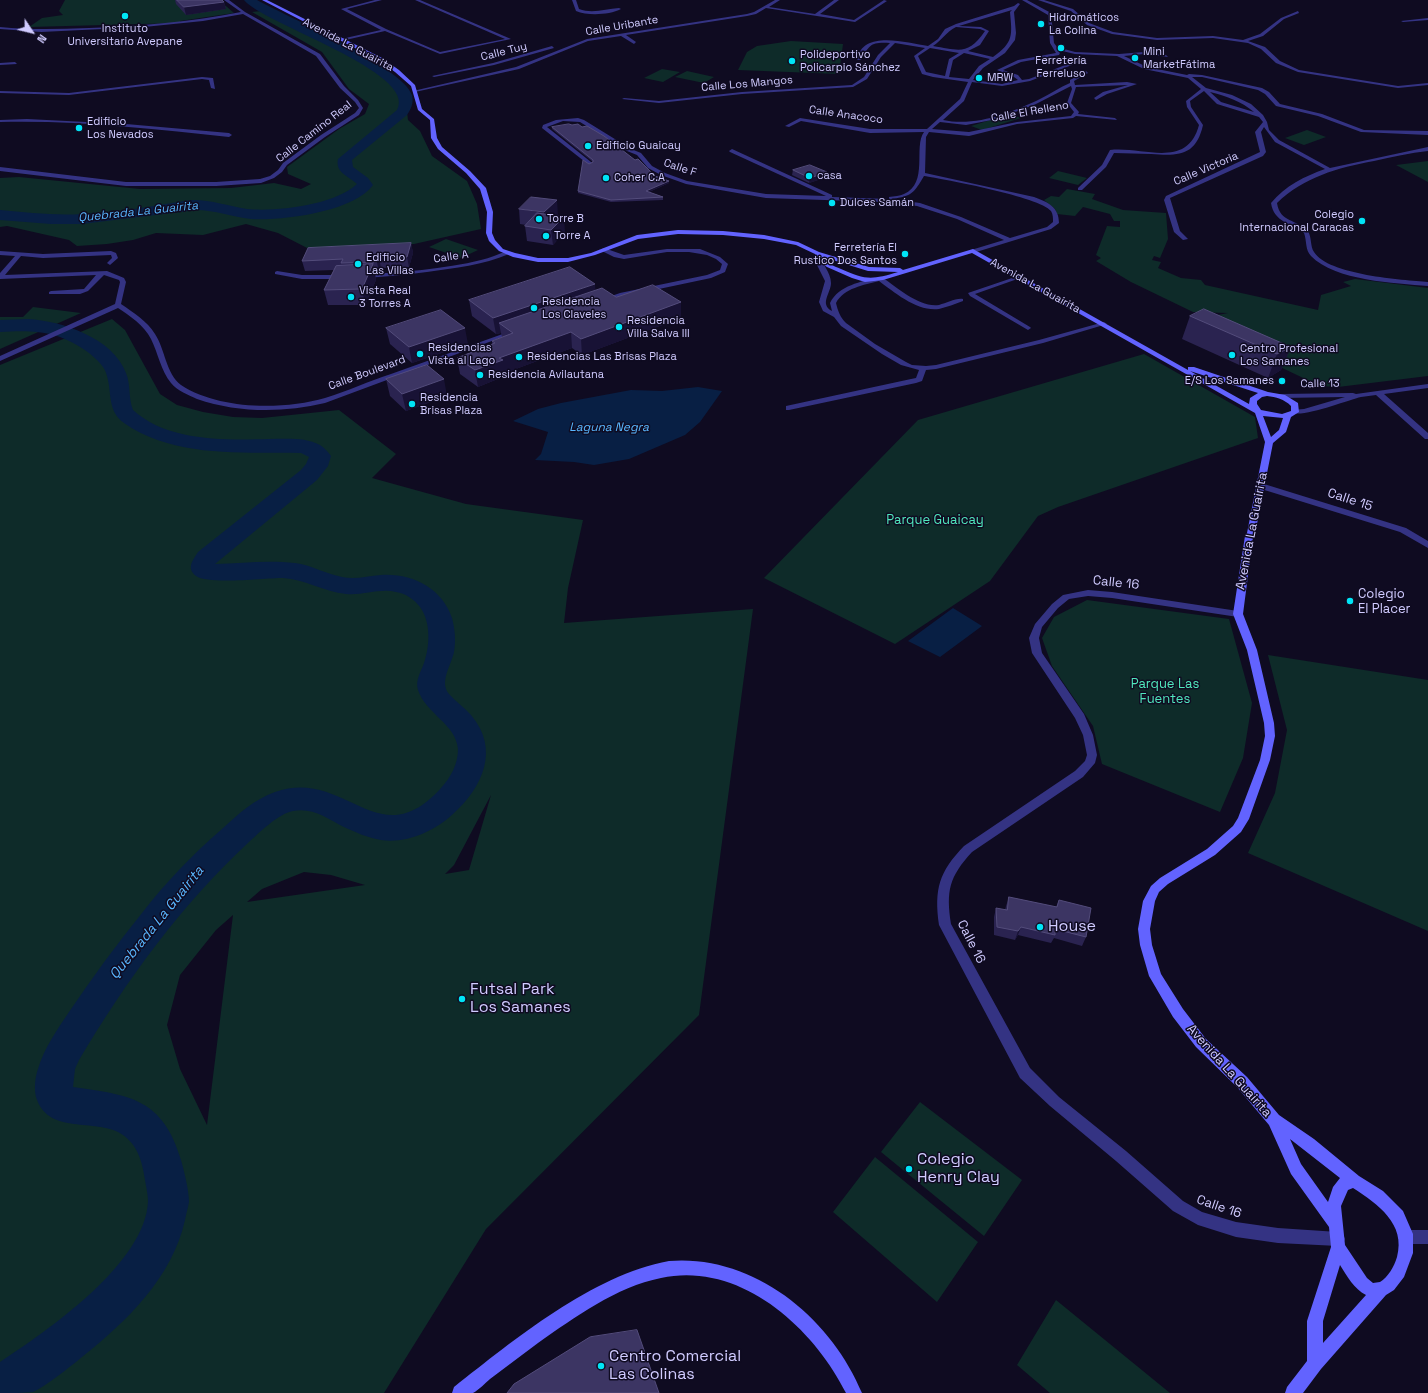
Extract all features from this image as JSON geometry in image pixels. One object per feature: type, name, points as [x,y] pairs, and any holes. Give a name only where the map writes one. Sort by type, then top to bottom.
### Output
[{"type":"street","points":[[226,0],[244,13]]},
{"type":"street","name":"Avenida La Guairita","points":[[264,0],[380,59],[397,71],[413,86],[420,110],[432,119],[434,138],[440,148],[468,172],[483,188],[490,212],[490,237],[494,245],[507,253],[538,260],[559,261],[576,259],[637,237],[665,233],[735,233],[798,244],[817,253],[856,266],[875,270],[910,269]]},
{"type":"street","points":[[380,0],[344,7],[343,9],[385,30],[440,53],[508,39],[417,0]]},
{"type":"street","points":[[574,0],[577,10],[579,11],[588,12],[619,9]]},
{"type":"street","name":"Calle Uribante","points":[[415,91],[523,66],[577,43],[621,34],[746,15],[764,8],[778,0]]},
{"type":"street","points":[[816,15],[837,0]]},
{"type":"street","points":[[883,200],[906,195],[913,190],[922,174],[923,137],[938,120],[962,100],[971,80],[981,67],[1003,52],[1013,40],[1014,33],[1012,12],[1023,0],[1050,14],[1052,43],[1058,54],[1020,61],[999,70],[1016,76],[1021,81]]},
{"type":"street","points":[[1040,0],[1072,10],[1088,24],[1112,33],[1157,39],[1213,37],[1243,41],[1263,48],[1278,62],[1298,71],[1398,87],[1428,84]]},
{"type":"street","name":"Calle Uribante","points":[[764,8],[855,21],[885,1]]},
{"type":"street","points":[[1016,7],[987,15],[946,30],[939,40],[916,56],[924,72],[1002,85],[1030,80],[1083,60]]},
{"type":"street","points":[[1243,41],[1253,39],[1264,34],[1282,19],[1298,12]]},
{"type":"street","points":[[0,28],[11,30],[60,30],[141,27],[197,22],[244,13]]},
{"type":"street","name":"Calle Camino Real","points":[[1,170],[126,184],[216,184],[261,181],[276,174],[285,164],[323,136],[357,114],[361,108],[360,104],[346,92],[326,63],[318,55],[244,13]]},
{"type":"street","points":[[1403,20],[1428,19]]},
{"type":"street","points":[[947,77],[948,67],[951,60],[978,44],[986,35],[986,30],[980,28],[952,27]]},
{"type":"street","points":[[342,40],[385,30]]},
{"type":"street","points":[[621,34],[634,42]]},
{"type":"street","points":[[859,59],[867,46],[873,41],[894,42],[994,58]]},
{"type":"street","points":[[565,42],[577,43]]},
{"type":"street","name":"Calle Los Mangos","points":[[624,99],[659,102],[742,93],[853,86],[865,80],[870,75],[879,57],[894,42]]},
{"type":"street","name":"Calle Tuy","points":[[434,76],[494,64],[559,45]]},
{"type":"street","points":[[1055,48],[1072,52],[1118,55],[1144,53],[1166,56]]},
{"type":"street","points":[[1118,55],[1146,68],[1182,75],[1200,76],[1260,89],[1267,93],[1278,105],[1320,115],[1364,132],[1428,133]]},
{"type":"street","points":[[0,64],[15,62]]},
{"type":"street","points":[[1074,85],[1072,81],[1086,72]]},
{"type":"street","points":[[1182,75],[1196,81],[1219,103],[1261,116]]},
{"type":"street","points":[[0,92],[69,94],[202,78],[211,79],[213,88]]},
{"type":"street","points":[[938,120],[964,124],[983,120],[1026,107],[1074,85],[1135,84],[1105,93],[1096,99]]},
{"type":"street","name":"Calle El Relleno","points":[[928,130],[971,134],[1012,124],[1070,118],[1076,115],[1077,112],[1069,103],[1074,85]]},
{"type":"street","points":[[1080,189],[1104,166],[1112,152],[1171,154],[1181,153],[1188,150],[1193,143],[1201,125],[1188,105],[1188,101],[1204,90],[1242,101],[1252,107],[1261,116],[1265,122],[1267,130],[1277,141],[1329,169]]},
{"type":"street","points":[[1076,115],[1115,120]]},
{"type":"street","name":"Calle F","points":[[589,162],[544,128],[545,126],[558,121],[574,119],[582,120],[629,150],[639,154],[650,166],[663,174],[686,182],[766,196],[883,200]]},
{"type":"street","name":"Calle Anacoco","points":[[786,126],[800,119],[870,131],[928,130]]},
{"type":"street","points":[[1,121],[27,120],[126,126],[229,136]]},
{"type":"street","name":"Calle Victoria","points":[[1185,239],[1177,232],[1167,200],[1168,197],[1261,155],[1263,152],[1258,132],[1265,122]]},
{"type":"street","points":[[1415,138],[1428,138]]},
{"type":"street","points":[[1428,148],[1329,169],[1305,178],[1284,192],[1274,204],[1276,214],[1305,231],[1308,239],[1308,249],[1322,262],[1349,274],[1428,284]]},
{"type":"street","points":[[732,151],[835,199]]},
{"type":"street","points":[[922,174],[964,182],[1043,202],[1051,207],[1055,212],[1056,223],[1049,228],[973,251]]},
{"type":"street","points":[[883,200],[930,207],[1010,240]]},
{"type":"street","points":[[593,304],[620,295],[709,277],[718,274],[725,267],[725,264],[718,258],[694,251],[674,249],[626,257],[615,256],[604,250]]},
{"type":"street","name":"Avenida La Guairita","points":[[880,279],[973,251],[1258,412],[1276,416],[1287,416]]},
{"type":"street","points":[[0,253],[43,256],[111,253],[114,254],[114,258],[110,263]]},
{"type":"street","name":"Calle A","points":[[277,273],[290,277],[306,278],[389,276],[492,260],[507,253]]},
{"type":"street","points":[[817,253],[817,260],[828,279],[828,287],[823,299],[823,307],[825,310],[837,316]]},
{"type":"street","name":"Avenida La Guairita","points":[[817,253],[823,262],[829,266],[864,282]]},
{"type":"street","points":[[0,277],[19,255]]},
{"type":"street","points":[[856,266],[866,275],[864,282]]},
{"type":"street","points":[[0,277],[102,273],[112,274],[122,279],[123,282],[118,305],[0,359]]},
{"type":"street","points":[[51,293],[80,292],[86,290],[102,273]]},
{"type":"street","points":[[1020,277],[971,293],[1028,328]]},
{"type":"street","points":[[961,300],[936,307],[927,306],[880,279],[864,282],[835,297],[833,303],[840,322],[896,361],[908,366],[923,368],[936,367],[1041,342],[1104,324]]},
{"type":"street","name":"Calle Boulevard","points":[[118,305],[145,325],[153,337],[162,359],[176,385],[191,394],[217,403],[253,407],[285,406],[322,401],[519,330]]},
{"type":"street","name":"Avenida La Guairita","points":[[1176,365],[1267,394],[1280,396],[1289,400],[1295,405],[1295,412]]},
{"type":"street","points":[[789,408],[913,381],[919,379],[923,368]]},
{"type":"street","name":"Calle 13","points":[[1280,396],[1361,395],[1428,386]]},
{"type":"street","points":[[1378,393],[1428,437]]},
{"type":"street","points":[[1267,394],[1255,397],[1252,404],[1258,412],[1269,442],[1280,435],[1286,423],[1287,416],[1295,412]]},
{"type":"street","name":"Calle 13","points":[[1295,412],[1305,411],[1361,395]]},
{"type":"street","name":"Avenida La Guairita","points":[[1269,442],[1251,534],[1249,536],[1238,614],[1252,650],[1269,723],[1270,736],[1265,760],[1243,819],[1237,829],[1211,852],[1164,881],[1155,889],[1147,908],[1144,929],[1148,958],[1155,976],[1178,1013],[1201,1043],[1242,1082],[1274,1120],[1309,1144],[1354,1181],[1373,1193],[1392,1208],[1406,1237],[1407,1248],[1405,1261],[1400,1271],[1388,1287],[1381,1290],[1372,1290],[1364,1285],[1356,1276],[1337,1237],[1296,1169],[1274,1120]]},
{"type":"street","name":"Calle 15","points":[[1261,486],[1403,530],[1422,540],[1428,545]]},
{"type":"street","name":"Calle 16","points":[[1238,614],[1112,595],[1088,593],[1066,597],[1055,606],[1038,626],[1034,638],[1037,653],[1080,717],[1088,734],[1092,755],[1090,762],[1079,774],[968,849],[956,861],[942,888],[942,906],[945,924],[1025,1073],[1039,1089],[1062,1109],[1108,1145],[1181,1208],[1205,1220],[1228,1228],[1264,1234],[1337,1237]]},
{"type":"street","name":"Avenida La Guairita","points":[[1315,1363],[1315,1321],[1337,1237],[1334,1206],[1338,1192],[1343,1184],[1354,1181]]},
{"type":"street","points":[[1406,1237],[1428,1237]]},
{"type":"street","points":[[460,1393],[506,1355],[577,1307],[624,1283],[652,1273],[677,1268],[702,1269],[722,1274],[752,1285],[779,1300],[793,1310],[816,1335],[833,1357],[854,1393]]},
{"type":"street","name":"Avenida La Guairita","points":[[1293,1393],[1315,1363],[1381,1290]]},
{"type":"green space","points":[[65,0],[219,0],[234,13],[180,21],[180,23],[29,27],[42,18],[63,15],[59,11]]},
{"type":"green space","points":[[270,10],[359,55],[380,67],[404,86],[408,120],[420,131],[432,156],[467,181],[477,204],[481,229],[414,244],[311,250],[278,233],[246,224],[203,235],[156,233],[133,240],[107,244],[77,246],[69,240],[7,226],[0,227],[0,178],[19,177],[140,189],[231,188],[274,183],[301,189],[311,184],[288,174],[287,167],[339,129],[365,114],[369,104],[349,89],[322,52],[252,12]]},
{"type":"green space","name":"Polideportivo Policarpio Sánchez","points":[[791,41],[843,44],[839,74],[738,70],[747,52],[757,46]]},
{"type":"green space","points":[[662,69],[680,72],[663,82],[644,78]]},
{"type":"green space","points":[[687,71],[714,77],[704,83],[675,77]]},
{"type":"green space","points":[[1010,114],[1021,118],[982,130],[971,126]]},
{"type":"green space","points":[[1307,130],[1326,137],[1304,145],[1285,138]]},
{"type":"green space","points":[[1428,161],[1428,182],[1396,165]]},
{"type":"green space","points":[[1058,171],[1087,178],[1078,185],[1049,178]]},
{"type":"green space","points":[[1067,189],[1095,194],[1092,199],[1123,210],[1166,213],[1168,239],[1160,258],[1154,256],[1152,260],[1161,262],[1158,268],[1181,278],[1201,280],[1205,285],[1318,310],[1321,295],[1351,286],[1343,282],[1355,279],[1428,288],[1428,376],[1338,387],[1320,386],[1188,323],[1202,318],[1228,313],[1193,312],[1131,282],[1096,261],[1101,258],[1096,255],[1107,226],[1120,227],[1120,221],[1114,221],[1110,214],[1083,207],[1075,216],[1057,214],[1055,209],[1044,200],[1051,196],[1059,197]]},
{"type":"green space","points":[[446,239],[478,250],[461,258],[429,247]]},
{"type":"green space","points":[[33,307],[81,313],[0,349],[0,317],[23,317]]},
{"type":"green space","points":[[112,319],[125,330],[160,394],[177,405],[203,412],[233,417],[262,418],[339,410],[396,454],[372,478],[466,504],[583,520],[568,588],[564,623],[753,609],[699,1015],[486,1229],[384,1393],[0,1393],[0,365]],"holes":[[[491,795],[469,870],[445,874],[454,865]],[[304,872],[331,875],[365,885],[247,902],[262,889]],[[233,915],[207,1125],[180,1069],[167,1025],[180,975],[216,930]]]},
{"type":"green space","name":"Parque Guaicay","points":[[1144,354],[1255,417],[1258,438],[1058,507],[1038,516],[990,581],[895,644],[764,578],[918,420]]},
{"type":"green space","name":"Parque Las Fuentes","points":[[1087,600],[1229,619],[1252,703],[1243,758],[1220,812],[1102,764],[1093,726],[1052,666],[1042,638],[1054,617]]},
{"type":"green space","points":[[1268,655],[1428,680],[1428,931],[1248,853],[1275,793],[1287,730]]},
{"type":"green space","points":[[920,1102],[1022,1180],[984,1236],[881,1152]]},
{"type":"green space","points":[[875,1157],[978,1242],[937,1302],[833,1212]]},
{"type":"green space","points":[[1056,1300],[1170,1393],[1050,1393],[1017,1365]]},
{"type":"water","name":"Laguna Negra","points":[[698,387],[722,391],[700,422],[685,435],[629,459],[594,465],[574,462],[535,460],[541,454],[548,432],[513,421],[538,409],[561,403],[631,390],[662,391]]},
{"type":"water","points":[[953,608],[982,626],[940,657],[908,641]]},
{"type":"building","points":[[177,0],[222,0],[224,2],[184,7]]},
{"type":"building","points":[[578,124],[582,127],[587,126],[604,136],[635,160],[638,159],[655,176],[669,181],[646,191],[663,197],[611,200],[578,191],[583,160],[589,164],[593,162],[593,160],[552,127]]},
{"type":"building","points":[[810,165],[827,172],[810,178],[793,170]]},
{"type":"building","points":[[531,197],[557,200],[544,212],[519,209]]},
{"type":"building","name":"Torre B","points":[[537,213],[564,217],[551,230],[525,226]]},
{"type":"building","points":[[411,243],[407,257],[379,258],[377,262],[341,263],[343,259],[302,261],[308,248]]},
{"type":"building","points":[[373,264],[362,289],[324,290],[336,266]]},
{"type":"building","points":[[570,267],[595,284],[493,318],[469,300]]},
{"type":"building","points":[[653,285],[681,302],[581,339],[571,332],[499,358],[503,360],[475,370],[457,358],[495,343],[492,341],[513,333],[499,323],[602,288],[616,297]]},
{"type":"building","points":[[1204,309],[1291,347],[1277,354],[1190,316]]},
{"type":"building","points":[[441,310],[465,328],[409,347],[386,328]]},
{"type":"building","points":[[427,365],[444,379],[402,394],[386,379]]},
{"type":"building","name":"House","points":[[1009,897],[1057,907],[1059,900],[1091,908],[1086,937],[1055,929],[1055,935],[1021,927],[1018,931],[997,927],[996,908],[1007,910]]},
{"type":"building","name":"Centro Comercial Las Colinas","points":[[637,1330],[659,1393],[507,1393],[514,1384],[590,1337]]},
{"type":"waterway","name":"Quebrada La Guairita","points":[[0,215],[51,219],[82,219],[196,205],[211,206],[253,214],[264,214],[313,208],[346,198],[358,192],[365,185],[363,181],[345,168],[345,159],[402,112],[406,105],[405,95],[400,87],[374,66],[249,0]]},
{"type":"waterway","name":"Quebrada La Guairita","points":[[0,326],[28,325],[53,328],[76,336],[87,343],[99,352],[111,364],[115,371],[118,379],[121,405],[126,414],[148,429],[168,437],[190,442],[212,444],[235,446],[301,446],[314,450],[320,456],[317,466],[309,475],[207,557],[203,564],[203,569],[208,572],[262,570],[294,571],[348,586],[381,583],[405,585],[423,594],[430,601],[439,619],[442,639],[438,662],[432,677],[432,689],[442,705],[461,723],[469,735],[472,747],[472,760],[468,772],[453,795],[444,805],[430,816],[416,823],[397,828],[381,828],[366,823],[323,802],[308,798],[291,799],[285,801],[259,815],[221,849],[178,893],[121,966],[62,1055],[55,1072],[54,1094],[63,1104],[101,1109],[124,1115],[134,1120],[144,1128],[153,1139],[158,1149],[163,1167],[168,1201],[161,1235],[144,1266],[119,1296],[89,1324],[58,1348],[0,1388]]},
{"type":"place","name":"Instituto Universitario Avepane","points":[[125,16]]},
{"type":"place","name":"Hidromáticos La Colina","points":[[1041,24]]},
{"type":"place","name":"Ferretería Ferreluso","points":[[1061,48]]},
{"type":"place","name":"Mini MarketFátima","points":[[1135,58]]},
{"type":"place","name":"Polideportivo Policarpio Sánchez","points":[[792,61]]},
{"type":"place","name":"MRW","points":[[979,78]]},
{"type":"place","name":"Edificio Los Nevados","points":[[79,128]]},
{"type":"place","name":"Edificio Guaicay","points":[[588,146]]},
{"type":"place","name":"casa","points":[[809,176]]},
{"type":"place","name":"Coher C.A","points":[[606,178]]},
{"type":"place","name":"Dulces Samán","points":[[832,203]]},
{"type":"place","name":"Torre B","points":[[539,219]]},
{"type":"place","name":"Colegio Internacional Caracas","points":[[1362,221]]},
{"type":"place","name":"Torre A","points":[[546,236]]},
{"type":"place","name":"Ferretería El Rustico Dos Santos","points":[[905,254]]},
{"type":"place","name":"Edificio Las Villas","points":[[358,264]]},
{"type":"place","name":"Vista Real 3 Torres A","points":[[351,297]]},
{"type":"place","name":"Residencia Los Claveles","points":[[534,308]]},
{"type":"place","name":"Residencia Villa Salva III","points":[[619,327]]},
{"type":"place","name":"Residencias Vista al Lago","points":[[420,354]]},
{"type":"place","name":"Centro Profesional Los Samanes","points":[[1232,355]]},
{"type":"place","name":"Residencias Las Brisas Plaza","points":[[519,357]]},
{"type":"place","name":"Residencia Avilautana","points":[[480,375]]},
{"type":"place","name":"E/S Los Samanes","points":[[1282,381]]},
{"type":"place","name":"Residencia Brisas Plaza","points":[[412,404]]},
{"type":"place","name":"Colegio El Placer","points":[[1350,601]]},
{"type":"place","name":"House","points":[[1040,927]]},
{"type":"place","name":"Futsal Park Los Samanes","points":[[462,999]]},
{"type":"place","name":"Colegio Henry Clay","points":[[909,1169]]},
{"type":"place","name":"Centro Comercial Las Colinas","points":[[601,1366]]}]
